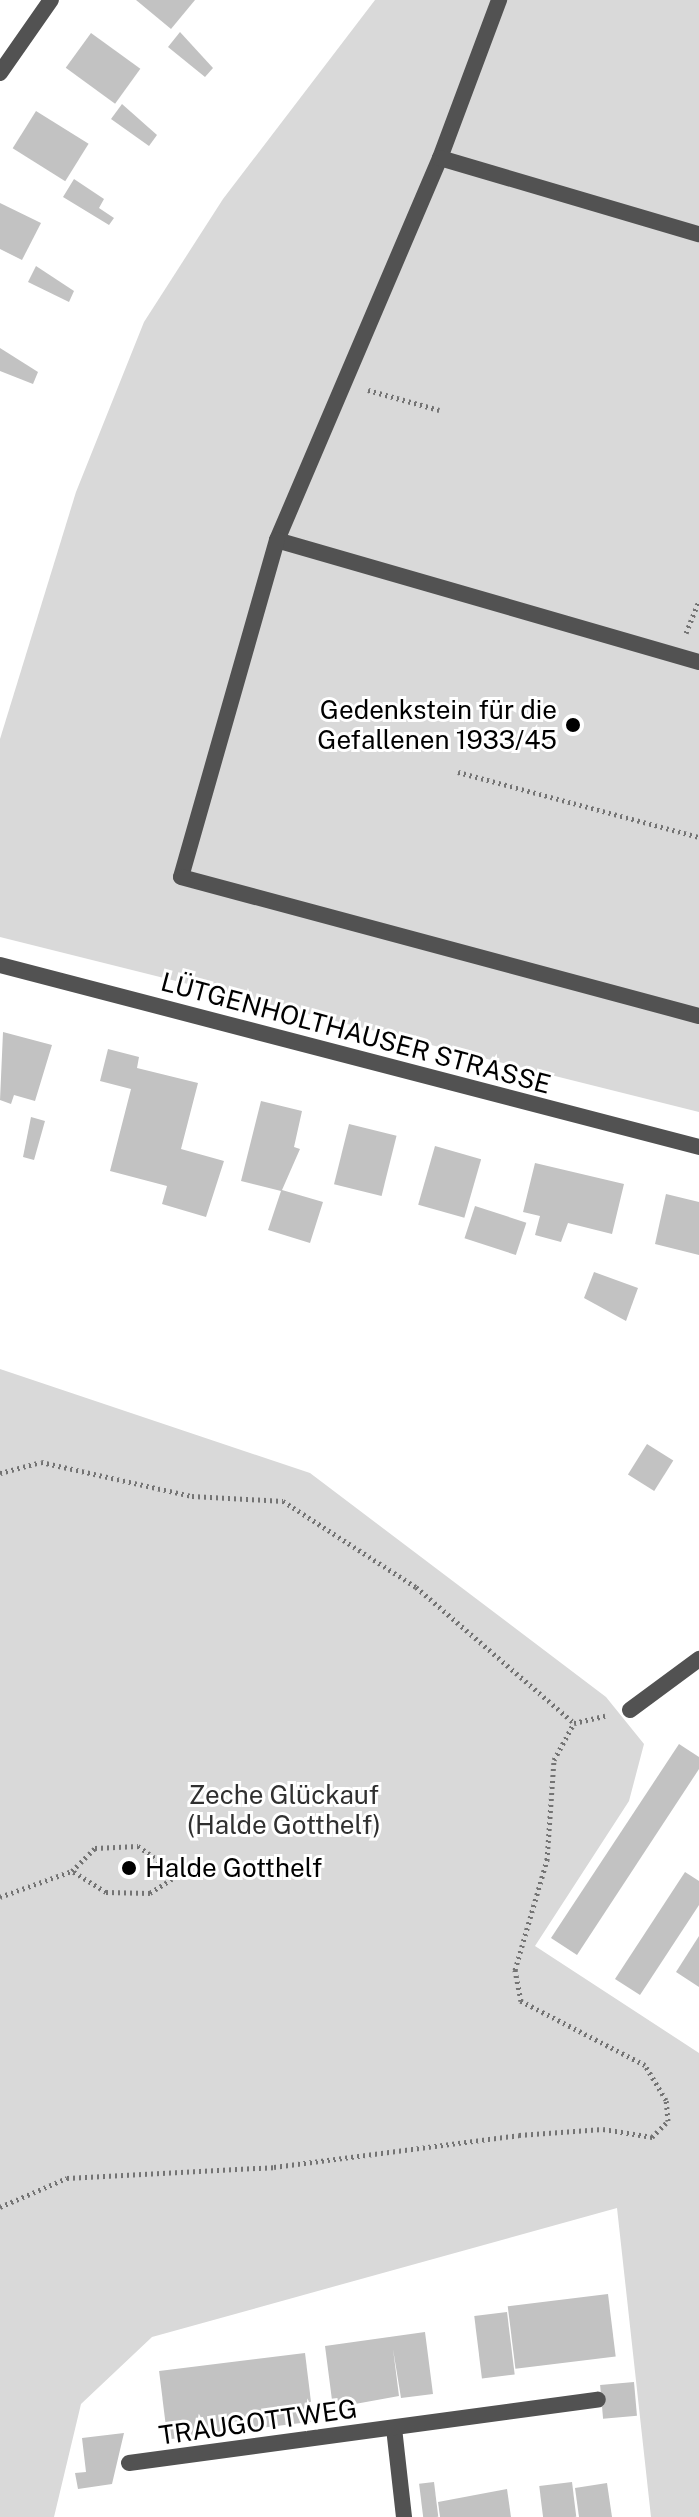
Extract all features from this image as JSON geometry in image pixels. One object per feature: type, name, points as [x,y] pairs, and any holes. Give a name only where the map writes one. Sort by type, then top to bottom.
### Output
[{"type":"street","points":[[0,73],[51,0]]},
{"type":"street","points":[[499,0],[440,158],[347,385],[277,540],[181,877],[699,1016]]},
{"type":"street","points":[[440,158],[699,234]]},
{"type":"street","points":[[277,540],[699,662]]},
{"type":"street","name":"LÜTGENHOLTHAUSER STRASSE","points":[[0,965],[699,1147]]},
{"type":"street","points":[[630,1710],[699,1659]]},
{"type":"street","name":"TRAUGOTTWEG","points":[[129,2463],[598,2400]]},
{"type":"street","name":"TRAUGOTTWEG","points":[[394,2428],[404,2517]]},
{"type":"path","points":[[347,385],[439,410]]},
{"type":"path","points":[[458,772],[699,837]]},
{"type":"path","points":[[0,1473],[41,1462],[192,1496],[283,1501],[416,1587],[574,1723],[554,1760],[547,1860],[515,1970],[521,2001],[645,2065],[666,2100],[668,2121],[652,2137],[603,2129],[533,2134],[274,2167],[67,2178],[0,2207]]},
{"type":"path","points":[[0,1897],[72,1871],[95,1848],[138,1846],[172,1870],[172,1879],[150,1893],[106,1892],[72,1871]]},
{"type":"green space","points":[[375,0],[699,0],[699,1112],[0,937],[0,739],[76,492],[144,322],[223,199]]},
{"type":"green space","name":"Zeche Glückauf (Halde Gotthelf)","points":[[0,1369],[310,1473],[606,1697],[644,1744],[629,1801],[535,1946],[699,2053],[699,2517],[651,2517],[617,2208],[152,2337],[81,2404],[54,2517],[0,2517]]},
{"type":"building","points":[[136,0],[195,0],[171,29]]},
{"type":"building","points":[[180,32],[213,68],[205,77],[168,47]]},
{"type":"building","points":[[91,33],[140,69],[115,104],[66,68]]},
{"type":"building","points":[[122,104],[157,135],[149,146],[111,119]]},
{"type":"building","points":[[36,111],[89,144],[65,181],[13,148]]},
{"type":"building","points":[[74,179],[104,199],[99,208],[114,218],[109,225],[63,197]]},
{"type":"building","points":[[0,203],[41,223],[22,260],[0,249]]},
{"type":"building","points":[[36,266],[74,291],[69,302],[28,282]]},
{"type":"building","points":[[0,348],[38,372],[33,384],[0,371]]},
{"type":"building","points":[[3,1032],[52,1045],[35,1101],[14,1095],[11,1104],[0,1100]]},
{"type":"building","points":[[108,1049],[139,1057],[137,1068],[198,1083],[181,1149],[224,1161],[206,1217],[162,1204],[167,1186],[110,1171],[131,1089],[100,1081]]},
{"type":"building","points":[[261,1101],[302,1111],[294,1147],[300,1149],[282,1190],[323,1202],[310,1243],[268,1230],[281,1191],[241,1181]]},
{"type":"building","points":[[31,1117],[45,1121],[34,1160],[23,1157]]},
{"type":"building","points":[[349,1124],[397,1136],[382,1196],[334,1184]]},
{"type":"building","points":[[435,1146],[481,1159],[464,1218],[418,1205]]},
{"type":"building","points":[[535,1163],[624,1184],[612,1234],[568,1223],[561,1242],[535,1235],[540,1216],[523,1212]]},
{"type":"building","points":[[666,1194],[699,1202],[699,1255],[655,1244]]},
{"type":"building","points":[[475,1206],[526,1223],[516,1255],[464,1238]]},
{"type":"building","points":[[594,1272],[638,1288],[626,1321],[584,1298]]},
{"type":"building","points":[[647,1444],[673,1460],[654,1491],[628,1475]]},
{"type":"building","points":[[679,1744],[699,1757],[699,1769],[577,1955],[551,1938]]},
{"type":"building","points":[[685,1872],[699,1881],[699,1905],[640,1995],[615,1979]]},
{"type":"building","points":[[699,1936],[699,1987],[676,1972]]},
{"type":"building","points":[[608,2294],[616,2357],[515,2369],[508,2306]]},
{"type":"building","points":[[507,2312],[515,2375],[482,2379],[474,2316]]},
{"type":"building","points":[[425,2332],[433,2394],[401,2398],[393,2349],[399,2396],[333,2408],[325,2346]]},
{"type":"building","points":[[305,2353],[313,2421],[168,2439],[159,2371]]},
{"type":"building","points":[[634,2382],[637,2416],[603,2419],[600,2385]]},
{"type":"building","points":[[124,2433],[112,2484],[78,2489],[75,2473],[86,2472],[82,2438]]},
{"type":"building","points":[[434,2482],[438,2517],[423,2517],[419,2484]]},
{"type":"building","points":[[572,2482],[576,2517],[543,2517],[539,2486]]},
{"type":"building","points":[[607,2483],[612,2517],[579,2517],[575,2488]]},
{"type":"building","points":[[507,2489],[511,2517],[440,2517],[438,2502]]},
{"type":"place","name":"Gedenkstein für die Gefallenen 1933/45","points":[[573,725]]},
{"type":"place","name":"Halde Gotthelf","points":[[129,1868]]}]
